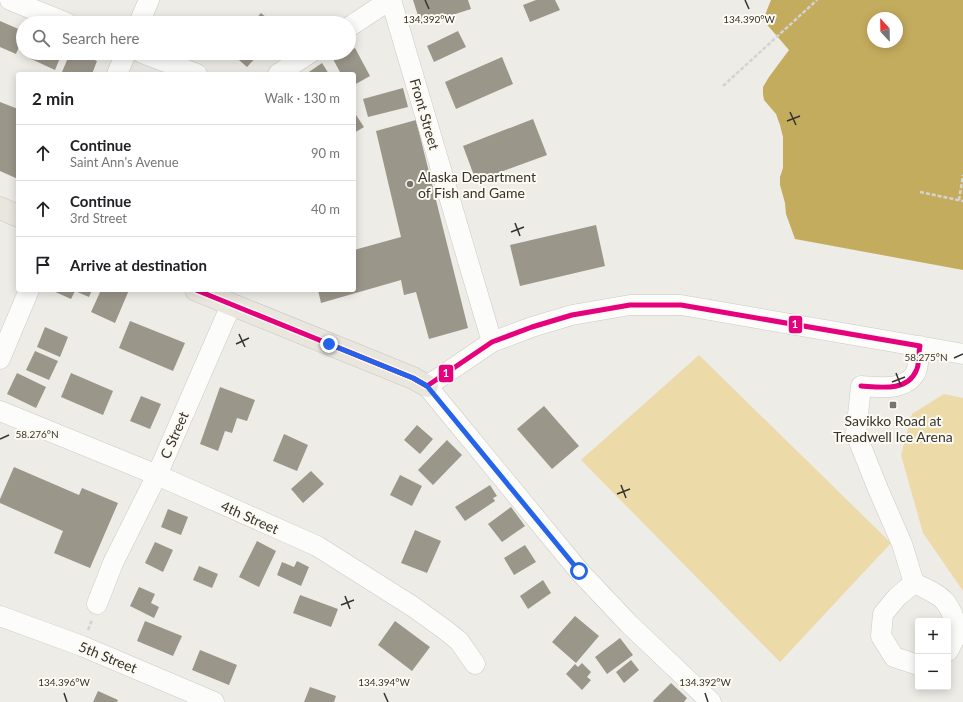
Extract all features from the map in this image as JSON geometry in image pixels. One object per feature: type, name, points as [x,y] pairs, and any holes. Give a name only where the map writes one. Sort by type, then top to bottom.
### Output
[{"type":"main road","points":[[0,208],[16,215]]},
{"type":"main road","points":[[201,292],[413,378],[427,386]]},
{"type":"street","points":[[10,0],[50,16]]},
{"type":"street","points":[[142,16],[150,0]]},
{"type":"street","points":[[356,22],[391,0]]},
{"type":"street","name":"Front Street","points":[[391,0],[492,342]]},
{"type":"street","points":[[118,72],[123,60]]},
{"type":"street","points":[[160,60],[192,72]]},
{"type":"street","points":[[281,72],[299,60]]},
{"type":"street","points":[[0,359],[28,292]]},
{"type":"street","name":"C Street","points":[[97,604],[113,563],[156,475],[231,305]]},
{"type":"street","points":[[711,702],[629,624],[579,571],[427,386],[492,342],[572,315],[630,305],[681,305],[963,354]]},
{"type":"street","points":[[920,346],[916,371],[908,381],[897,387],[861,386],[856,434],[902,544],[914,583],[930,590],[946,600],[953,615],[958,632],[951,645]]},
{"type":"street","name":"4th Street","points":[[0,411],[156,475],[317,546],[412,606],[444,629],[459,641],[475,664]]},
{"type":"street","points":[[914,583],[897,597],[883,614],[880,636],[894,657],[915,663]]},
{"type":"street","name":"5th Street","points":[[0,616],[82,646],[214,702]]},
{"type":"path","points":[[723,86],[817,0]]},
{"type":"path","points":[[959,200],[963,175]]},
{"type":"path","points":[[920,192],[963,201]]},
{"type":"path","points":[[82,646],[97,604]]},
{"type":"shaded area","points":[[771,0],[963,0],[963,270],[795,239],[786,214],[785,203],[780,185],[780,177],[783,168],[783,137],[776,114],[764,100],[763,94],[763,87],[789,50],[763,20]]},
{"type":"shaded area","points":[[699,355],[891,543],[780,662],[581,460]]},
{"type":"shaded area","points":[[944,394],[963,398],[963,591],[923,533],[901,455],[912,414]]},
{"type":"building","points":[[413,0],[468,0],[471,9],[421,25]]},
{"type":"building","points":[[536,0],[555,0],[560,10],[530,22],[523,5]]},
{"type":"building","points":[[0,21],[16,28],[16,54],[0,47]]},
{"type":"building","points":[[458,31],[466,47],[434,62],[427,46]]},
{"type":"building","points":[[356,50],[370,76],[356,84],[356,72],[340,72],[334,60],[356,60]]},
{"type":"building","points":[[502,57],[513,84],[456,109],[445,82]]},
{"type":"building","points":[[33,60],[59,60],[55,70]]},
{"type":"building","points":[[67,60],[97,61],[93,72],[62,72]]},
{"type":"building","points":[[239,60],[254,60],[247,67]]},
{"type":"building","points":[[322,63],[328,72],[309,72]]},
{"type":"building","points":[[403,88],[408,107],[368,117],[363,99]]},
{"type":"building","points":[[0,102],[16,108],[16,178],[0,171]]},
{"type":"building","points":[[356,115],[364,127],[356,132]]},
{"type":"building","points":[[533,119],[547,155],[476,181],[463,146]]},
{"type":"building","name":"Alaska Department of Fish and Game","points":[[416,120],[468,328],[429,339],[416,292],[404,295],[401,280],[321,303],[318,292],[356,292],[356,249],[401,237],[376,131]]},
{"type":"building","points":[[596,225],[605,266],[520,286],[510,245]]},
{"type":"building","points":[[55,292],[74,292],[71,299]]},
{"type":"building","points":[[77,292],[91,292],[89,297]]},
{"type":"building","points":[[100,292],[128,292],[115,323],[91,312]]},
{"type":"building","points":[[130,321],[185,343],[173,371],[119,348]]},
{"type":"building","points":[[45,327],[68,337],[60,357],[37,347]]},
{"type":"building","points":[[35,351],[58,361],[49,380],[26,370]]},
{"type":"building","points":[[17,373],[46,387],[36,408],[7,394]]},
{"type":"building","points":[[71,373],[113,391],[103,415],[61,397]]},
{"type":"building","points":[[220,387],[255,400],[247,421],[237,418],[232,433],[225,431],[218,451],[200,444]]},
{"type":"building","points":[[141,396],[161,404],[150,429],[130,421]]},
{"type":"building","points":[[544,406],[579,446],[552,469],[517,429]]},
{"type":"building","points":[[417,425],[433,439],[420,454],[404,440]]},
{"type":"building","points":[[284,434],[308,445],[297,471],[273,461]]},
{"type":"building","points":[[447,440],[462,455],[433,485],[418,470]]},
{"type":"building","points":[[14,467],[79,495],[82,488],[118,503],[90,568],[54,553],[63,531],[0,503],[0,499]]},
{"type":"building","points":[[311,471],[324,484],[303,503],[291,489]]},
{"type":"building","points":[[400,475],[422,486],[412,506],[390,495]]},
{"type":"building","points":[[490,485],[497,496],[493,498],[495,501],[465,521],[455,507]]},
{"type":"building","points":[[511,507],[525,526],[502,542],[488,524]]},
{"type":"building","points":[[168,509],[188,517],[181,535],[161,527]]},
{"type":"building","points":[[415,530],[441,541],[427,573],[401,563]]},
{"type":"building","points":[[257,541],[276,551],[259,587],[239,577]]},
{"type":"building","points":[[155,542],[173,550],[163,572],[145,563]]},
{"type":"building","points":[[525,545],[536,562],[514,575],[504,558]]},
{"type":"building","points":[[297,561],[309,567],[301,586],[277,575],[282,562],[294,567]]},
{"type":"building","points":[[199,566],[218,574],[212,588],[193,580]]},
{"type":"building","points":[[543,580],[551,593],[528,609],[520,596]]},
{"type":"building","points":[[139,587],[155,594],[151,603],[159,607],[154,618],[130,606]]},
{"type":"building","points":[[300,595],[338,609],[331,627],[293,613]]},
{"type":"building","points":[[575,616],[599,636],[576,663],[552,642]]},
{"type":"building","points":[[145,621],[182,636],[173,656],[137,641]]},
{"type":"building","points":[[395,621],[430,647],[412,671],[378,645]]},
{"type":"building","points":[[620,638],[633,655],[607,674],[595,657]]},
{"type":"building","points":[[200,650],[237,665],[229,685],[192,670]]},
{"type":"building","points":[[631,660],[639,670],[624,683],[616,672]]},
{"type":"building","points":[[582,663],[591,672],[587,677],[591,680],[582,690],[566,674],[575,664],[578,667]]},
{"type":"building","points":[[671,683],[687,698],[684,702],[654,702],[653,701]]},
{"type":"building","points":[[310,687],[336,696],[334,702],[304,702]]},
{"type":"building","points":[[98,691],[118,700],[117,702],[93,702]]},
{"type":"transit line","name":"1","points":[[201,292],[413,378],[427,386],[492,342],[532,327],[572,315],[630,305],[681,305],[920,346],[917,368],[912,378],[892,387],[861,386]]},
{"type":"place","name":"Alaska Department of Fish and Game","points":[[410,184]]},
{"type":"place","name":"Savikko Road at Treadwell Ice Arena","points":[[893,405]]},
{"type":"route","points":[[329,344],[413,378],[427,386],[579,571]]}]
